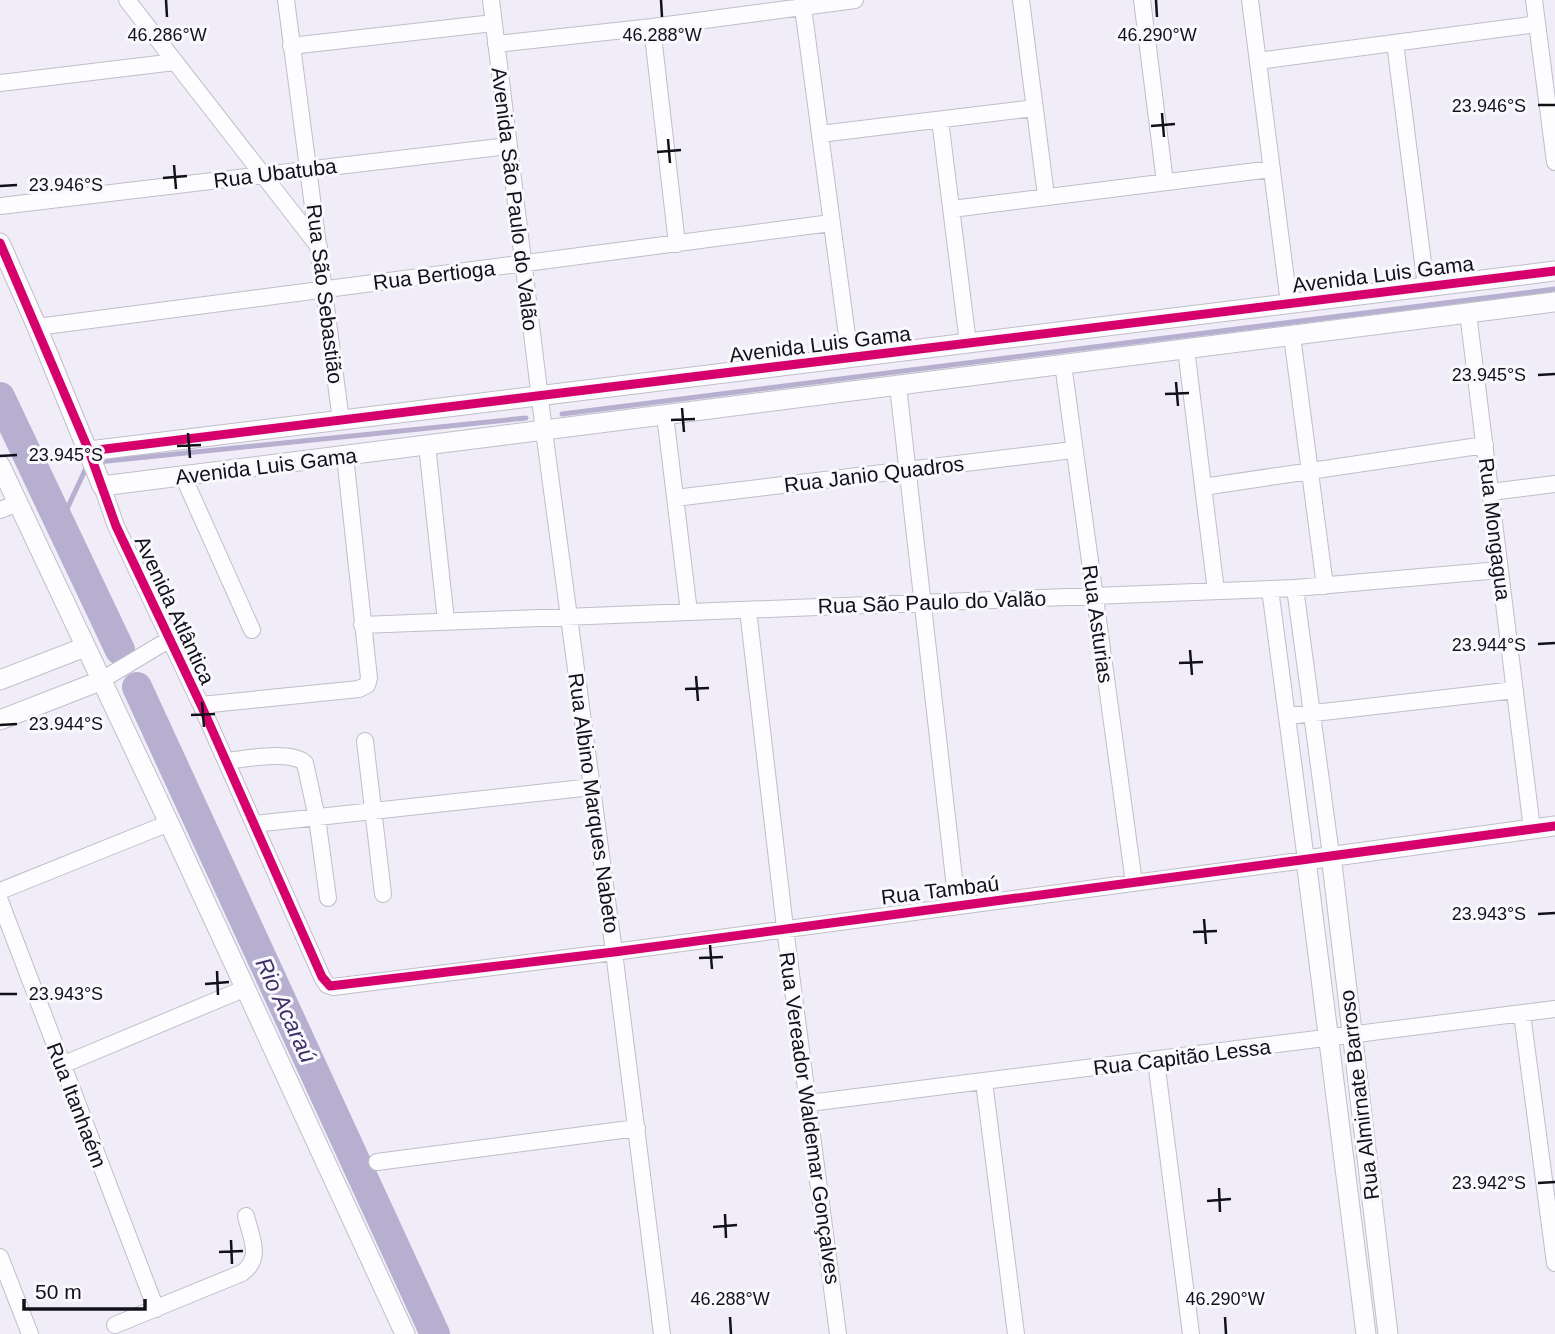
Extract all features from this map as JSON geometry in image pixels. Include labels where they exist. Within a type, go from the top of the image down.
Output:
[{"type":"street","points":[[127,0],[320,248]]},
{"type":"street","name":"Rua São Sebastião","points":[[286,0],[341,421]]},
{"type":"street","name":"Avenida São Paulo do Valão","points":[[491,0],[540,397]]},
{"type":"street","points":[[496,44],[652,27],[803,3],[855,0]]},
{"type":"street","points":[[1021,0],[1046,196]]},
{"type":"street","points":[[1142,0],[1165,182]]},
{"type":"street","points":[[1250,0],[1289,303]]},
{"type":"street","points":[[1534,0],[1555,162]]},
{"type":"street","points":[[803,3],[850,358]]},
{"type":"street","points":[[291,46],[494,23]]},
{"type":"street","points":[[1258,61],[1537,24]]},
{"type":"street","points":[[652,27],[677,244]]},
{"type":"street","points":[[1395,43],[1426,286]]},
{"type":"street","points":[[0,83],[175,62]]},
{"type":"street","points":[[820,134],[1035,108]]},
{"type":"street","points":[[940,120],[968,343]]},
{"type":"street","name":"Rua Ubatuba","points":[[0,206],[508,146]]},
{"type":"street","points":[[952,209],[1272,169]]},
{"type":"street","name":"Rua Bertioga","points":[[37,327],[831,223]]},
{"type":"street","name":"Avenida Atlântica","points":[[0,243],[89,451],[116,526],[201,705],[322,977],[330,986]]},
{"type":"street","name":"Avenida Luis Gama","points":[[89,451],[1555,271]]},
{"type":"street","name":"Avenida Luis Gama","points":[[102,486],[1555,302]]},
{"type":"street","name":"Rua Mongagua","points":[[1468,313],[1532,829]]},
{"type":"street","points":[[1292,335],[1325,586]]},
{"type":"street","points":[[1186,349],[1216,592]]},
{"type":"street","name":"Rua Asturias","points":[[1063,365],[1135,883]]},
{"type":"street","points":[[898,386],[925,602],[933,704],[957,905]]},
{"type":"street","name":"Rua Albino Marques Nabeto","points":[[540,397],[662,1334]]},
{"type":"street","points":[[665,415],[689,612]]},
{"type":"street","points":[[427,445],[446,621]]},
{"type":"street","points":[[1203,487],[1485,445]]},
{"type":"street","name":"Rua Janio Quadros","points":[[675,498],[1073,450]]},
{"type":"street","points":[[201,705],[359,689],[367,685],[369,678],[345,456]]},
{"type":"street","points":[[0,465],[9,506],[85,647],[106,677],[169,823],[405,1334]]},
{"type":"street","points":[[183,476],[252,630]]},
{"type":"street","points":[[1490,492],[1555,484]]},
{"type":"street","name":"Rua São Paulo do Valão","points":[[362,625],[1216,592],[1325,586],[1500,570]]},
{"type":"street","points":[[1295,588],[1331,855]]},
{"type":"street","points":[[1270,589],[1306,860]]},
{"type":"street","name":"Rua Vereador Waldemar Gonçalves","points":[[748,610],[785,928],[838,1334]]},
{"type":"street","points":[[0,720],[106,677],[170,639]]},
{"type":"street","points":[[0,680],[85,647]]},
{"type":"street","points":[[1288,716],[1515,690]]},
{"type":"street","points":[[365,741],[383,894]]},
{"type":"street","points":[[226,761],[286,756],[302,759],[305,763],[317,818],[328,898]]},
{"type":"street","points":[[254,824],[592,787]]},
{"type":"street","points":[[0,891],[169,823]]},
{"type":"street","name":"Rua Tambaú","points":[[330,986],[614,952],[1555,826]]},
{"type":"street","name":"Rua Almirnate Barroso","points":[[1331,855],[1388,1334]]},
{"type":"street","name":"Rua Almirnate Barroso","points":[[1306,860],[1366,1334]]},
{"type":"street","name":"Rua Itanhaém","points":[[0,901],[156,1309]]},
{"type":"street","points":[[62,1065],[246,988]]},
{"type":"street","name":"Rua Capitão Lessa","points":[[809,1104],[1555,1009]]},
{"type":"street","points":[[1522,1014],[1555,1263]]},
{"type":"street","points":[[1156,1060],[1191,1334]]},
{"type":"street","points":[[984,1082],[1016,1334]]},
{"type":"street","points":[[377,1162],[637,1128]]},
{"type":"street","points":[[115,1325],[249,1268],[255,1253],[246,1216]]},
{"type":"street","points":[[0,1257],[30,1334]]},
{"type":"waterway","points":[[562,414],[1555,289]]},
{"type":"waterway","name":"Rio Acaraú","points":[[0,397],[120,650]]},
{"type":"waterway","points":[[98,462],[526,418]]},
{"type":"waterway","points":[[59,526],[87,466]]},
{"type":"waterway","name":"Rio Acaraú","points":[[137,687],[435,1334]]},
{"type":"cycle path","points":[[0,243],[89,451],[116,526],[201,705],[322,977],[330,986],[614,952],[1555,826]]},
{"type":"cycle path","points":[[89,451],[1555,271]]}]
